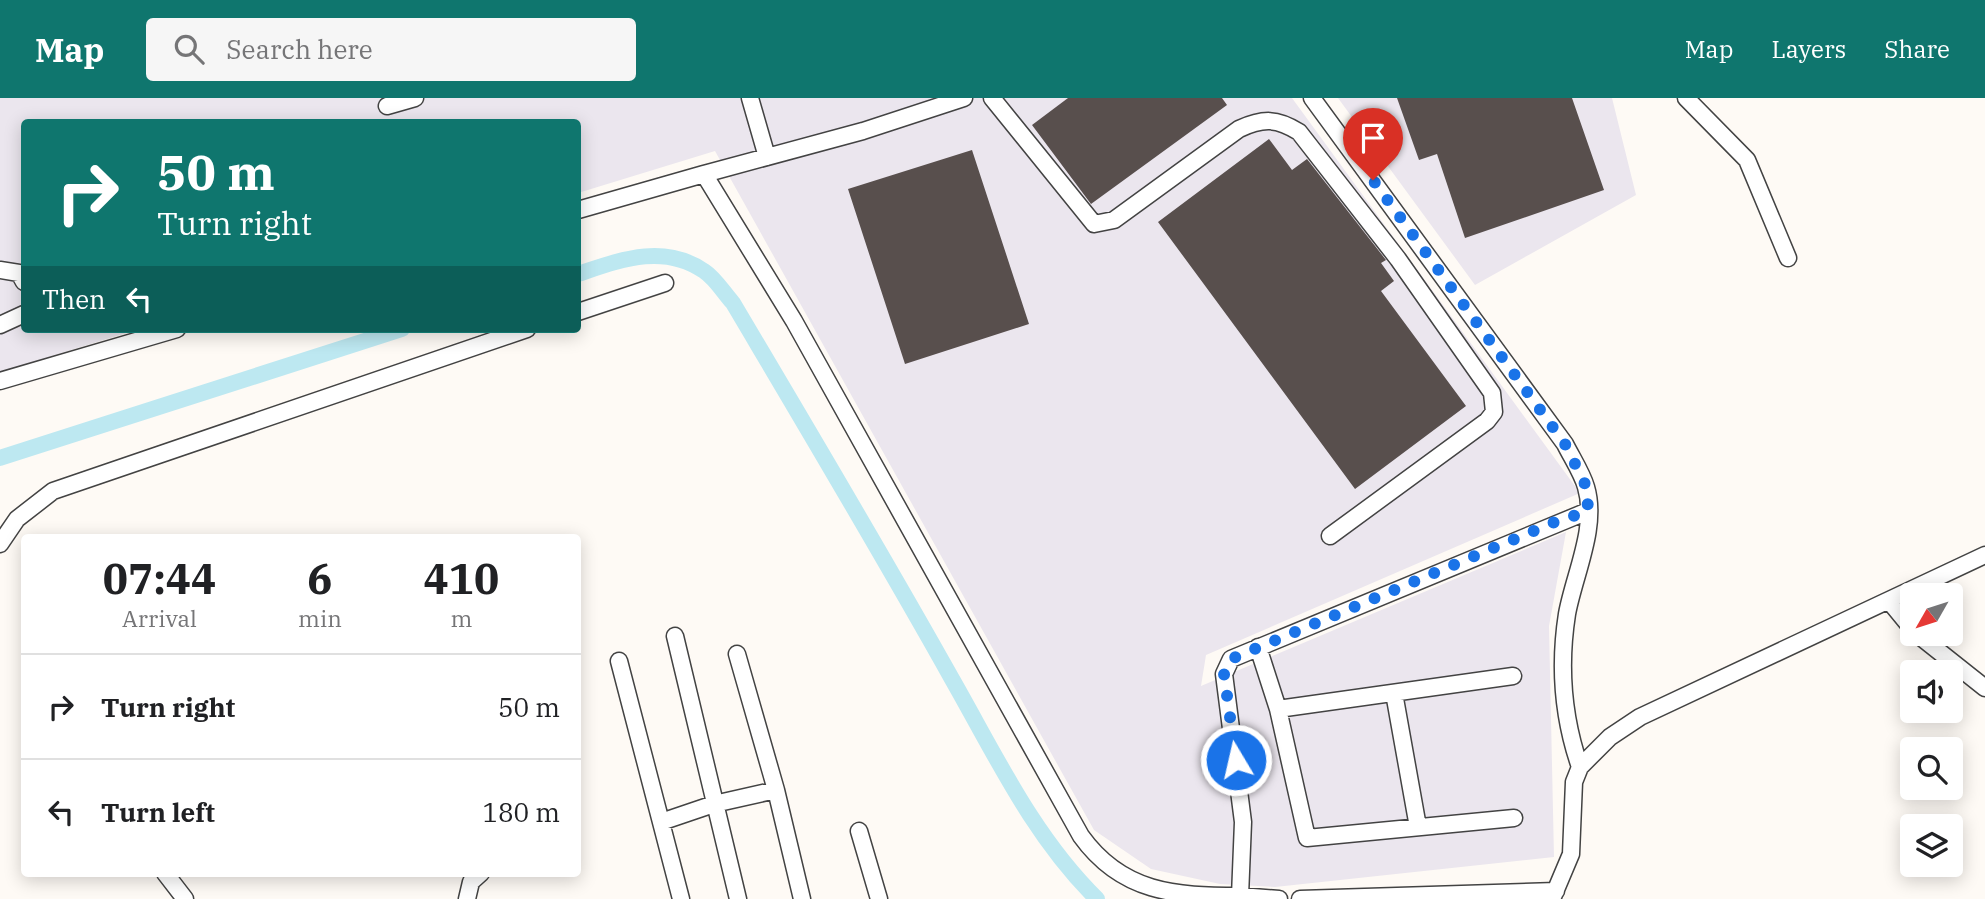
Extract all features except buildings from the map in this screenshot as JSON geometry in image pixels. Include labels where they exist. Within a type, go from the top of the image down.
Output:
[{"type":"street","points":[[391,119],[386,102],[415,98]]},
{"type":"street","points":[[750,98],[767,157]]},
{"type":"street","points":[[581,209],[964,98]]},
{"type":"street","points":[[992,98],[1006,111],[1094,224],[1114,220],[1239,129],[1257,120],[1273,119],[1300,132],[1382,238],[1492,393],[1495,404],[1487,421],[1330,536]]},
{"type":"street","points":[[1312,98],[1565,444],[1587,488],[1588,511],[1567,612],[1563,657],[1568,733],[1580,766]]},
{"type":"street","points":[[1686,98],[1747,160],[1787,258]]},
{"type":"street","points":[[704,174],[793,320],[1081,836],[1097,858],[1114,872],[1147,887],[1183,895],[1279,899]]},
{"type":"street","points":[[0,270],[19,273],[21,277]]},
{"type":"street","points":[[581,311],[665,283]]},
{"type":"street","points":[[0,325],[21,315]]},
{"type":"street","points":[[0,381],[163,333]]},
{"type":"street","points":[[0,544],[17,519],[53,492],[515,333]]},
{"type":"street","points":[[1240,896],[1243,882],[1243,822],[1224,674],[1231,659],[1588,511]]},
{"type":"street","points":[[1300,899],[1554,895],[1571,854],[1574,782],[1580,766],[1610,737],[1640,717],[1890,603],[1985,555]]},
{"type":"street","points":[[1890,603],[1900,615]]},
{"type":"street","points":[[675,636],[738,899]]},
{"type":"street","points":[[1932,646],[1985,688]]},
{"type":"street","points":[[1258,647],[1278,709],[1307,838],[1514,818]]},
{"type":"street","points":[[737,654],[776,790],[802,899]]},
{"type":"street","points":[[619,661],[681,899]]},
{"type":"street","points":[[1278,709],[1513,676]]},
{"type":"street","points":[[1394,693],[1418,827]]},
{"type":"street","points":[[661,822],[714,804],[776,790]]},
{"type":"street","points":[[859,831],[879,899]]},
{"type":"street","points":[[169,877],[185,899]]},
{"type":"street","points":[[467,899],[471,882],[477,877]]},
{"type":"shaded area","points":[[0,98],[1292,98],[1580,493],[1206,655],[1201,686],[1566,532],[1549,626],[1554,857],[1275,887],[1220,884],[1151,869],[1094,830],[715,151],[581,192],[581,119],[21,119],[21,333],[126,333],[0,372]]},
{"type":"shaded area","points":[[1338,98],[1612,98],[1636,195],[1475,285]]},
{"type":"waterway","points":[[581,273],[626,260],[657,256],[689,263],[708,274],[719,286],[733,303],[844,490],[1017,794],[1054,849],[1097,899]]},
{"type":"waterway","points":[[0,458],[390,333]]},
{"type":"route","points":[[1236,760],[1224,674],[1231,659],[1368,599],[1588,511],[1587,488],[1565,444],[1373,180]]}]
